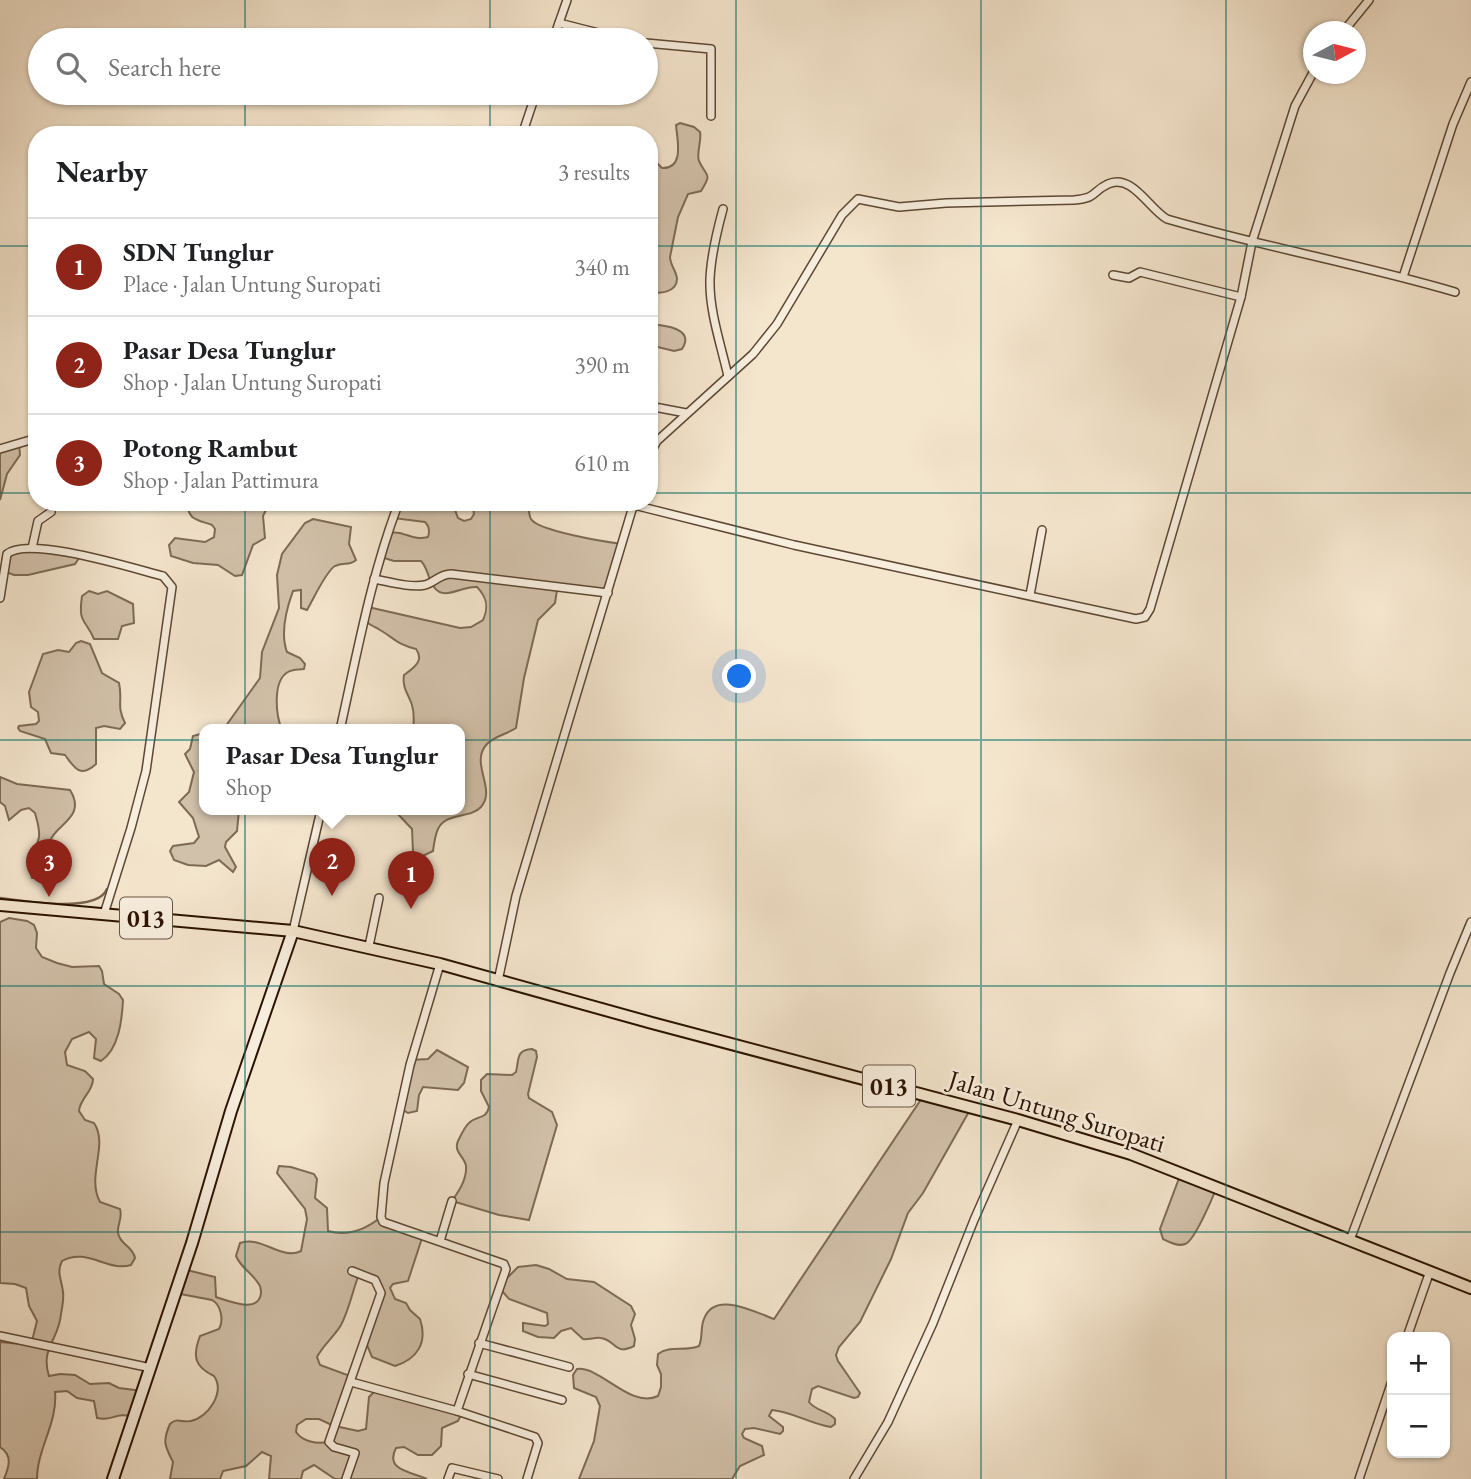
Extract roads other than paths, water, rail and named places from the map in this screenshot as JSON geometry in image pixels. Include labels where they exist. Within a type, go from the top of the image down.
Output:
[{"type":"main road","name":"013","points":[[0,905],[293,931]]},
{"type":"main road","name":"Jalan Untung Suropati","points":[[293,931],[440,964],[1018,1120],[1131,1154],[1471,1288]]},
{"type":"street","points":[[557,28],[566,0]]},
{"type":"street","points":[[1352,21],[1369,0]]},
{"type":"street","points":[[559,23],[579,28]]},
{"type":"street","points":[[658,44],[711,49],[711,116]]},
{"type":"street","points":[[1403,277],[1453,124],[1471,82]]},
{"type":"street","points":[[658,510],[794,545],[1136,619],[1145,617],[1150,609],[1241,297],[1252,242],[1295,106],[1307,84]]},
{"type":"street","points":[[525,126],[532,105]]},
{"type":"street","points":[[658,440],[753,354],[777,324],[842,215],[858,199],[899,207],[946,203],[1074,200],[1090,198],[1106,185],[1116,182],[1130,185],[1157,214],[1167,219],[1455,292]]},
{"type":"street","points":[[723,209],[716,237],[710,293],[728,376]]},
{"type":"street","points":[[1112,275],[1129,278],[1140,272],[1241,297]]},
{"type":"street","points":[[658,408],[686,413]]},
{"type":"street","points":[[0,449],[28,441]]},
{"type":"street","points":[[341,724],[374,579],[396,511]]},
{"type":"street","points":[[498,981],[516,895],[632,511]]},
{"type":"street","points":[[32,548],[38,521],[51,512]]},
{"type":"street","points":[[1030,595],[1042,530]]},
{"type":"street","points":[[0,598],[7,554],[11,550],[32,548],[66,551],[163,576],[172,587],[146,771],[104,914]]},
{"type":"street","points":[[374,579],[416,585],[426,584],[443,574],[451,574],[608,593]]},
{"type":"street","points":[[116,1478],[231,1111],[293,931],[320,815]]},
{"type":"street","points":[[311,856],[345,865]]},
{"type":"street","points":[[369,946],[379,898]]},
{"type":"street","points":[[1350,1240],[1471,922]]},
{"type":"street","points":[[440,964],[410,1065],[380,1211],[383,1222],[504,1264],[506,1269],[457,1411]]},
{"type":"street","points":[[854,1479],[888,1422],[933,1323],[1018,1120]]},
{"type":"street","points":[[440,1241],[452,1202]]},
{"type":"street","points":[[346,1479],[355,1453],[334,1447],[329,1442],[381,1293],[375,1280],[352,1271]]},
{"type":"street","points":[[1409,1332],[1430,1271]]},
{"type":"street","points":[[0,1336],[151,1368]]},
{"type":"street","points":[[479,1343],[569,1367]]},
{"type":"street","points":[[468,1374],[562,1400]]},
{"type":"street","points":[[351,1382],[457,1411],[535,1437],[538,1443],[527,1479]]},
{"type":"street","points":[[1359,1479],[1387,1395]]},
{"type":"street","points":[[448,1479],[452,1468],[499,1479]]},
{"type":"waterway","points":[[0,898],[75,904],[100,897],[107,889]]},
{"type":"place","name":"Pasar Desa Tunglur","points":[[332,896]]},
{"type":"place","name":"Potong Rambut","points":[[49,897]]},
{"type":"place","name":"SDN Tunglur","points":[[411,909]]}]
